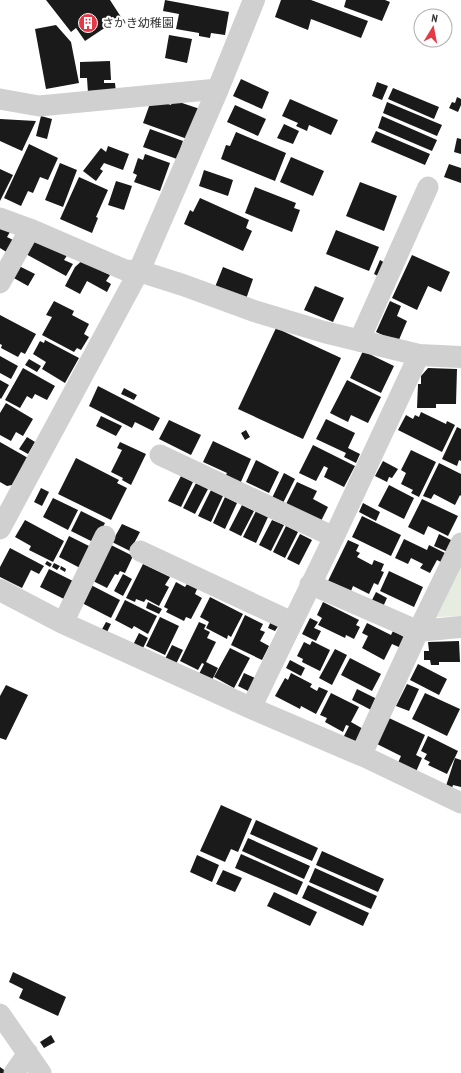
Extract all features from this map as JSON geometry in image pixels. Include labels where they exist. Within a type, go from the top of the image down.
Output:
[{"type":"street","points":[[0,530],[8,498],[139,271],[218,89],[254,0]]},
{"type":"street","points":[[0,99],[38,106],[218,89]]},
{"type":"street","points":[[359,341],[428,187]]},
{"type":"street","points":[[0,218],[30,229],[125,270],[139,271],[184,285],[254,311],[324,332],[419,355],[461,356]]},
{"type":"street","points":[[0,284],[30,229]]},
{"type":"street","points":[[251,708],[334,537],[419,355]]},
{"type":"street","points":[[160,455],[334,537]]},
{"type":"street","points":[[63,623],[105,536]]},
{"type":"street","points":[[361,755],[418,631],[461,543]]},
{"type":"street","points":[[140,551],[292,622]]},
{"type":"street","points":[[310,584],[418,631],[461,626]]},
{"type":"street","points":[[0,590],[63,623],[251,708],[361,755],[461,803]]},
{"type":"street","points":[[0,1014],[42,1073]]},
{"type":"street","points":[[14,1073],[28,1053]]},
{"type":"shaded area","points":[[461,563],[461,616],[435,617]]},
{"type":"building","name":"さかき幼稚園","points":[[46,0],[110,0],[121,17],[85,41],[76,28],[71,32]]},
{"type":"building","points":[[165,0],[229,12],[225,35],[211,33],[210,38],[199,36],[199,33],[176,29],[179,14],[163,11]]},
{"type":"building","points":[[281,0],[311,0],[368,21],[361,38],[311,19],[308,30],[275,17]]},
{"type":"building","points":[[346,0],[385,0],[390,2],[382,21],[344,7]]},
{"type":"building","points":[[56,25],[71,42],[79,83],[46,89],[35,29]]},
{"type":"building","points":[[169,35],[192,39],[187,63],[165,58]]},
{"type":"building","points":[[110,61],[111,80],[104,80],[104,83],[115,83],[116,93],[88,93],[87,78],[80,78],[80,62]]},
{"type":"building","points":[[241,79],[269,92],[262,109],[233,96]]},
{"type":"building","points":[[377,82],[388,86],[382,100],[372,96]]},
{"type":"building","points":[[393,88],[439,107],[434,119],[388,99]]},
{"type":"building","points":[[457,97],[461,99],[461,105],[458,112],[449,108],[452,102],[455,103]]},
{"type":"building","points":[[152,98],[171,105],[173,100],[200,109],[190,140],[143,123]]},
{"type":"building","points":[[290,99],[338,120],[331,135],[309,125],[307,131],[296,126],[298,123],[282,116]]},
{"type":"building","points":[[387,102],[442,125],[437,136],[383,113]]},
{"type":"building","points":[[235,105],[266,119],[258,136],[227,122]]},
{"type":"building","points":[[41,116],[52,119],[47,139],[36,136]]},
{"type":"building","points":[[382,116],[437,140],[432,151],[378,128]]},
{"type":"building","points":[[0,119],[36,121],[22,151],[0,141]]},
{"type":"building","points":[[284,124],[299,131],[293,144],[277,138]]},
{"type":"building","points":[[150,129],[183,141],[177,159],[143,147]]},
{"type":"building","points":[[376,131],[430,154],[425,165],[371,142]]},
{"type":"building","points":[[236,132],[286,153],[275,181],[221,159],[226,145],[230,146]]},
{"type":"building","points":[[457,138],[461,139],[461,154],[454,152]]},
{"type":"building","points":[[29,144],[58,158],[48,180],[40,177],[33,193],[28,191],[21,206],[4,198]]},
{"type":"building","points":[[108,146],[129,154],[123,170],[104,163],[100,169],[103,171],[96,181],[83,171],[101,148],[106,152]]},
{"type":"building","points":[[145,154],[170,163],[160,191],[134,182],[137,175],[133,173],[138,158],[143,160]]},
{"type":"building","points":[[291,157],[324,171],[313,196],[280,182]]},
{"type":"building","points":[[60,163],[77,170],[63,207],[45,200]]},
{"type":"building","points":[[449,164],[461,168],[461,183],[444,177]]},
{"type":"building","points":[[0,169],[13,175],[0,201]]},
{"type":"building","points":[[204,170],[233,180],[228,196],[199,186]]},
{"type":"building","points":[[79,177],[108,190],[96,217],[98,218],[92,233],[60,219]]},
{"type":"building","points":[[116,181],[132,186],[124,210],[108,205]]},
{"type":"building","points":[[360,182],[397,196],[384,231],[346,216]]},
{"type":"building","points":[[255,187],[296,203],[294,208],[300,210],[292,232],[245,213]]},
{"type":"building","points":[[200,198],[249,220],[246,228],[252,231],[243,251],[184,224],[190,210],[193,212]]},
{"type":"building","points":[[0,226],[10,232],[7,237],[15,241],[8,253],[0,248]]},
{"type":"building","points":[[336,230],[379,247],[369,271],[326,254]]},
{"type":"building","points":[[32,238],[68,254],[64,260],[73,264],[66,276],[24,253]]},
{"type":"building","points":[[412,255],[450,272],[441,292],[428,286],[417,310],[392,298]]},
{"type":"building","points":[[85,258],[110,275],[106,281],[111,284],[107,292],[87,281],[80,294],[65,286],[75,267]]},
{"type":"building","points":[[380,260],[387,264],[380,277],[374,274]]},
{"type":"building","points":[[19,266],[35,274],[28,286],[12,277]]},
{"type":"building","points":[[223,267],[253,279],[246,299],[215,287]]},
{"type":"building","points":[[315,286],[344,298],[333,322],[304,310]]},
{"type":"building","points":[[54,301],[74,311],[72,315],[89,324],[84,334],[89,337],[81,350],[77,348],[74,352],[42,335],[52,317],[46,315]]},
{"type":"building","points":[[390,301],[401,306],[397,316],[407,321],[398,342],[376,332]]},
{"type":"building","points":[[0,315],[36,334],[25,354],[21,352],[18,357],[1,348]]},
{"type":"building","points":[[276,328],[341,358],[303,439],[238,409]]},
{"type":"building","points":[[45,340],[79,358],[65,383],[42,369],[46,362],[33,354],[40,341],[44,343]]},
{"type":"building","points":[[363,351],[394,366],[381,393],[350,378]]},
{"type":"building","points":[[0,356],[18,366],[11,379],[0,373]]},
{"type":"building","points":[[29,359],[41,366],[37,372],[25,365]]},
{"type":"building","points":[[23,368],[55,386],[47,400],[35,394],[32,399],[27,396],[20,408],[5,400]]},
{"type":"building","points":[[428,368],[457,369],[456,404],[436,404],[436,408],[417,408],[418,384],[421,384],[421,376]]},
{"type":"building","points":[[0,380],[9,385],[1,399],[0,398]]},
{"type":"building","points":[[347,380],[381,397],[368,423],[351,415],[348,422],[330,413]]},
{"type":"building","points":[[98,386],[160,418],[153,431],[135,422],[132,428],[89,406]]},
{"type":"building","points":[[124,388],[137,395],[134,400],[121,394]]},
{"type":"building","points":[[6,403],[33,419],[23,436],[16,432],[11,441],[0,435],[0,413]]},
{"type":"building","points":[[421,412],[446,424],[447,421],[455,425],[442,452],[398,430],[406,415],[413,419],[415,415],[419,417]]},
{"type":"building","points":[[101,416],[122,426],[116,436],[96,426]]},
{"type":"building","points":[[326,419],[355,433],[348,448],[360,454],[356,463],[344,457],[346,453],[316,439]]},
{"type":"building","points":[[169,420],[201,435],[191,455],[159,439]]},
{"type":"building","points":[[457,427],[461,429],[461,461],[459,460],[457,466],[442,459]]},
{"type":"building","points":[[246,430],[250,437],[245,440],[241,433]]},
{"type":"building","points":[[27,437],[35,442],[28,454],[19,449]]},
{"type":"building","points":[[213,441],[251,459],[240,484],[225,477],[227,473],[203,462]]},
{"type":"building","points":[[0,442],[28,458],[12,485],[7,486],[0,482]]},
{"type":"building","points":[[120,442],[146,454],[131,485],[122,480],[123,478],[111,472],[122,450],[117,448]]},
{"type":"building","points":[[313,445],[355,466],[344,487],[324,477],[328,468],[324,466],[316,481],[299,473]]},
{"type":"building","points":[[411,450],[436,462],[419,497],[411,493],[413,490],[401,484],[406,473],[401,470]]},
{"type":"building","points":[[76,458],[119,480],[117,483],[127,488],[111,520],[58,494]]},
{"type":"building","points":[[256,460],[279,472],[269,493],[246,482]]},
{"type":"building","points":[[383,461],[398,469],[392,478],[389,477],[387,482],[375,476]]},
{"type":"building","points":[[439,463],[461,474],[461,496],[460,495],[455,505],[434,494],[431,499],[423,496]]},
{"type":"building","points":[[284,473],[295,479],[283,503],[272,498]]},
{"type":"building","points":[[181,476],[193,482],[181,507],[168,501]]},
{"type":"building","points":[[297,482],[317,491],[313,499],[328,507],[321,521],[286,504]]},
{"type":"building","points":[[196,483],[208,489],[195,514],[183,508]]},
{"type":"building","points":[[389,485],[414,498],[404,519],[378,506]]},
{"type":"building","points":[[41,488],[49,492],[42,506],[34,502]]},
{"type":"building","points":[[211,490],[223,496],[211,522],[198,516]]},
{"type":"building","points":[[225,497],[237,503],[225,529],[213,523]]},
{"type":"building","points":[[53,498],[78,510],[68,530],[43,517]]},
{"type":"building","points":[[422,499],[458,516],[448,536],[428,526],[424,535],[408,527]]},
{"type":"building","points":[[363,503],[380,512],[376,521],[359,512]]},
{"type":"building","points":[[242,505],[254,511],[241,536],[229,530]]},
{"type":"building","points":[[81,511],[105,523],[95,543],[71,531]]},
{"type":"building","points":[[256,511],[268,517],[256,543],[243,537]]},
{"type":"building","points":[[362,516],[401,535],[391,556],[352,537]]},
{"type":"building","points":[[25,520],[64,541],[53,562],[29,550],[31,546],[15,537]]},
{"type":"building","points":[[272,520],[284,525],[271,551],[259,545]]},
{"type":"building","points":[[122,524],[140,532],[130,551],[112,542]]},
{"type":"building","points":[[286,526],[298,532],[285,558],[273,552]]},
{"type":"building","points":[[300,534],[312,540],[299,565],[287,559]]},
{"type":"building","points":[[439,534],[455,542],[450,553],[434,546]]},
{"type":"building","points":[[69,536],[93,548],[82,569],[59,557]]},
{"type":"building","points":[[404,539],[427,550],[429,545],[449,555],[445,564],[437,560],[430,573],[420,568],[423,564],[411,558],[408,564],[395,558]]},
{"type":"building","points":[[348,540],[359,545],[356,551],[360,553],[357,557],[372,565],[374,560],[384,564],[381,571],[384,572],[378,585],[374,583],[369,594],[353,586],[351,591],[328,581]]},
{"type":"building","points":[[109,544],[133,556],[125,573],[120,571],[118,575],[115,574],[107,588],[91,580]]},
{"type":"building","points":[[10,548],[44,566],[39,574],[31,570],[22,588],[0,577],[0,567]]},
{"type":"building","points":[[47,561],[52,564],[50,567],[45,564]]},
{"type":"building","points":[[54,563],[60,566],[57,570],[52,567]]},
{"type":"building","points":[[143,564],[170,577],[165,585],[169,587],[159,606],[146,599],[144,602],[136,599],[135,602],[126,598]]},
{"type":"building","points":[[61,566],[66,569],[65,572],[60,569]]},
{"type":"building","points":[[49,569],[75,582],[66,600],[40,587]]},
{"type":"building","points":[[389,571],[423,587],[414,607],[380,591]]},
{"type":"building","points":[[123,574],[132,579],[123,596],[114,591]]},
{"type":"building","points":[[176,582],[185,587],[187,584],[197,589],[195,594],[202,598],[191,619],[186,617],[184,621],[166,612],[168,609],[164,607]]},
{"type":"building","points":[[89,584],[120,600],[111,618],[80,602]]},
{"type":"building","points":[[376,592],[387,598],[382,609],[370,604]]},
{"type":"building","points":[[210,597],[243,614],[231,637],[228,635],[227,639],[206,628],[209,622],[200,617]]},
{"type":"building","points":[[125,600],[157,616],[148,634],[134,626],[132,629],[115,620]]},
{"type":"building","points":[[148,602],[162,609],[159,614],[146,608]]},
{"type":"building","points":[[323,602],[359,620],[356,625],[360,627],[354,639],[346,635],[345,638],[318,625],[322,618],[317,615]]},
{"type":"building","points":[[245,615],[263,624],[260,630],[265,632],[260,641],[269,646],[262,660],[231,645]]},
{"type":"building","points":[[160,617],[179,626],[165,655],[146,646]]},
{"type":"building","points":[[310,618],[318,622],[314,628],[321,631],[316,641],[302,634]]},
{"type":"building","points":[[271,621],[279,625],[275,631],[268,628]]},
{"type":"building","points":[[106,622],[111,624],[106,634],[101,631]]},
{"type":"building","points":[[199,622],[206,625],[204,629],[210,632],[207,638],[216,642],[206,662],[218,668],[211,682],[198,676],[204,664],[202,663],[198,670],[180,661]]},
{"type":"building","points":[[367,623],[391,635],[393,631],[406,638],[401,648],[392,644],[384,660],[362,648],[368,636],[362,633]]},
{"type":"building","points":[[139,633],[148,638],[142,650],[133,645]]},
{"type":"building","points":[[312,641],[330,650],[320,671],[302,662],[303,659],[297,656],[304,642],[310,645]]},
{"type":"building","points":[[459,641],[460,662],[439,662],[439,665],[431,665],[430,660],[424,660],[424,651],[429,651],[428,642]]},
{"type":"building","points":[[172,645],[183,650],[176,664],[165,659]]},
{"type":"building","points":[[230,648],[250,658],[234,688],[214,677]]},
{"type":"building","points":[[335,649],[347,655],[332,685],[319,678]]},
{"type":"building","points":[[350,658],[381,674],[372,691],[341,675]]},
{"type":"building","points":[[290,660],[305,668],[301,676],[286,668]]},
{"type":"building","points":[[418,664],[447,679],[439,695],[410,680]]},
{"type":"building","points":[[244,673],[255,678],[248,691],[238,686]]},
{"type":"building","points":[[291,673],[312,684],[310,687],[317,691],[319,687],[328,691],[316,714],[301,706],[300,709],[275,696],[285,678],[288,680]]},
{"type":"building","points":[[407,684],[419,689],[409,711],[396,706]]},
{"type":"building","points":[[6,685],[28,695],[6,740],[0,738],[0,696]]},
{"type":"building","points":[[357,689],[381,701],[375,712],[352,700]]},
{"type":"building","points":[[331,693],[359,707],[351,722],[365,730],[359,740],[353,743],[343,738],[349,726],[346,725],[343,732],[325,722],[327,718],[320,715]]},
{"type":"building","points":[[425,693],[460,709],[447,736],[412,719]]},
{"type":"building","points":[[389,718],[425,735],[416,755],[422,758],[415,774],[397,765],[401,756],[377,744]]},
{"type":"building","points":[[428,736],[458,751],[447,774],[428,765],[430,762],[424,759],[427,754],[421,751]]},
{"type":"building","points":[[455,758],[461,760],[461,787],[453,785],[452,788],[446,786]]},
{"type":"building","points":[[221,805],[252,819],[238,852],[231,849],[225,862],[200,851]]},
{"type":"building","points":[[256,820],[318,848],[312,861],[250,834]]},
{"type":"building","points":[[248,838],[310,866],[304,879],[242,851]]},
{"type":"building","points":[[322,851],[384,879],[378,892],[316,865]]},
{"type":"building","points":[[241,854],[303,882],[297,895],[235,868]]},
{"type":"building","points":[[197,855],[219,865],[212,882],[190,872]]},
{"type":"building","points":[[315,868],[377,896],[371,909],[309,882]]},
{"type":"building","points":[[223,870],[242,878],[235,892],[216,884]]},
{"type":"building","points":[[308,885],[369,913],[363,926],[302,898]]},
{"type":"building","points":[[274,892],[317,912],[310,926],[267,906]]},
{"type":"building","points":[[13,972],[66,997],[58,1016],[19,998],[23,989],[9,982]]},
{"type":"building","points":[[51,1035],[55,1042],[44,1048],[40,1042]]},
{"type":"building","points":[[0,1067],[7,1072],[0,1073]]},
{"type":"place","name":"さかき幼稚園","points":[[88,23]]}]
